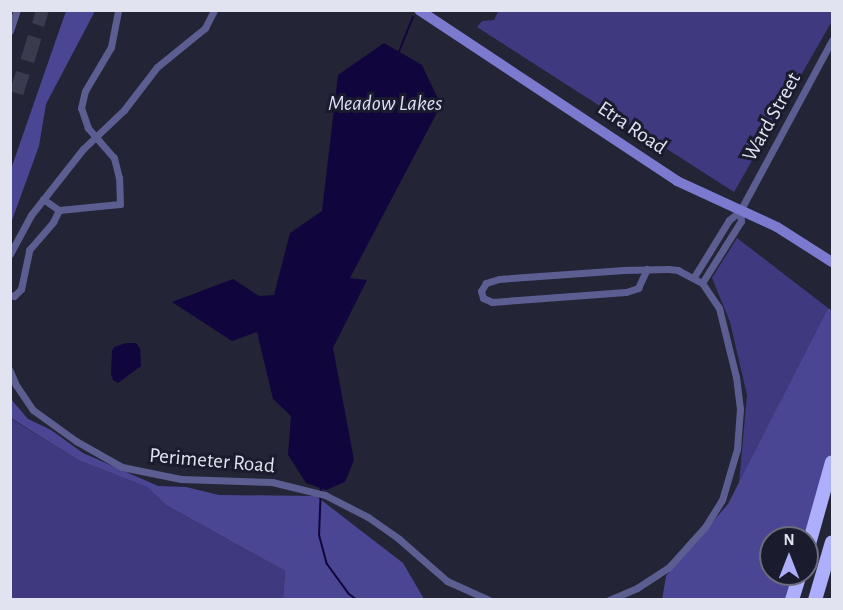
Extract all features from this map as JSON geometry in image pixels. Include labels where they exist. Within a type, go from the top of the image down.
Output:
[{"type":"highway","points":[[814,526],[832,462]]},
{"type":"highway","points":[[815,600],[832,542]]},
{"type":"main road","name":"Etra Road","points":[[419,10],[677,181],[794,237],[832,262]]},
{"type":"street","points":[[10,31],[17,10]]},
{"type":"street","points":[[43,199],[59,210],[120,204],[117,167],[114,158],[96,137],[82,114],[81,100],[111,47],[118,10]]},
{"type":"street","points":[[10,254],[31,215],[43,199],[96,137],[124,110],[157,67],[205,28],[214,10]]},
{"type":"street","name":"Ward Street","points":[[740,211],[832,40]]},
{"type":"street","points":[[10,296],[14,296],[21,289],[29,250],[53,222],[59,210]]},
{"type":"street","points":[[694,277],[729,220],[740,211]]},
{"type":"street","points":[[702,283],[741,221],[740,211]]},
{"type":"street","points":[[609,600],[637,588],[669,567],[705,527],[722,500],[739,430],[738,392],[719,308],[702,283],[678,270],[647,269],[489,280],[482,286],[483,298],[492,302],[634,291],[644,280],[647,269]]},
{"type":"street","name":"Perimeter Road","points":[[10,371],[16,385],[33,410],[76,441],[122,467],[181,479],[272,482],[315,491],[376,522],[447,581],[489,600]]},
{"type":"shaded area","points":[[499,10],[832,11],[832,21],[734,192],[477,27],[482,21],[494,20]]},
{"type":"shaded area","points":[[66,11],[95,11],[46,104],[39,146],[11,223],[11,169]]},
{"type":"shaded area","points":[[737,238],[828,308],[739,483],[747,395],[730,322],[712,278]]},
{"type":"shaded area","points":[[828,308],[832,311],[832,478],[818,526],[759,526],[759,586],[799,586],[795,599],[662,600],[666,576],[728,504]]},
{"type":"shaded area","points":[[10,398],[28,419],[51,430],[83,453],[158,486],[186,487],[219,495],[316,496],[403,563],[424,599],[283,599],[285,571],[166,505],[147,487],[78,460],[11,418]]},
{"type":"shaded area","points":[[10,418],[78,460],[147,487],[166,505],[285,571],[283,599],[11,599]]},
{"type":"water","name":"Meadow Lakes","points":[[384,43],[422,65],[441,105],[350,278],[367,280],[333,348],[354,460],[345,482],[326,490],[306,483],[288,455],[291,416],[273,399],[257,332],[232,341],[172,302],[233,279],[259,296],[274,295],[290,233],[322,211],[338,75]]},
{"type":"water","points":[[136,343],[140,348],[141,366],[118,383],[113,380],[111,374],[112,351],[114,347]]},
{"type":"building","points":[[36,10],[49,10],[44,27],[32,23]]},
{"type":"building","points":[[28,35],[41,39],[34,63],[21,59]]},
{"type":"building","points":[[16,71],[29,75],[23,95],[10,91]]},
{"type":"waterway","points":[[398,54],[413,17]]},
{"type":"waterway","points":[[321,486],[319,535],[327,564],[349,594],[357,600]]}]
